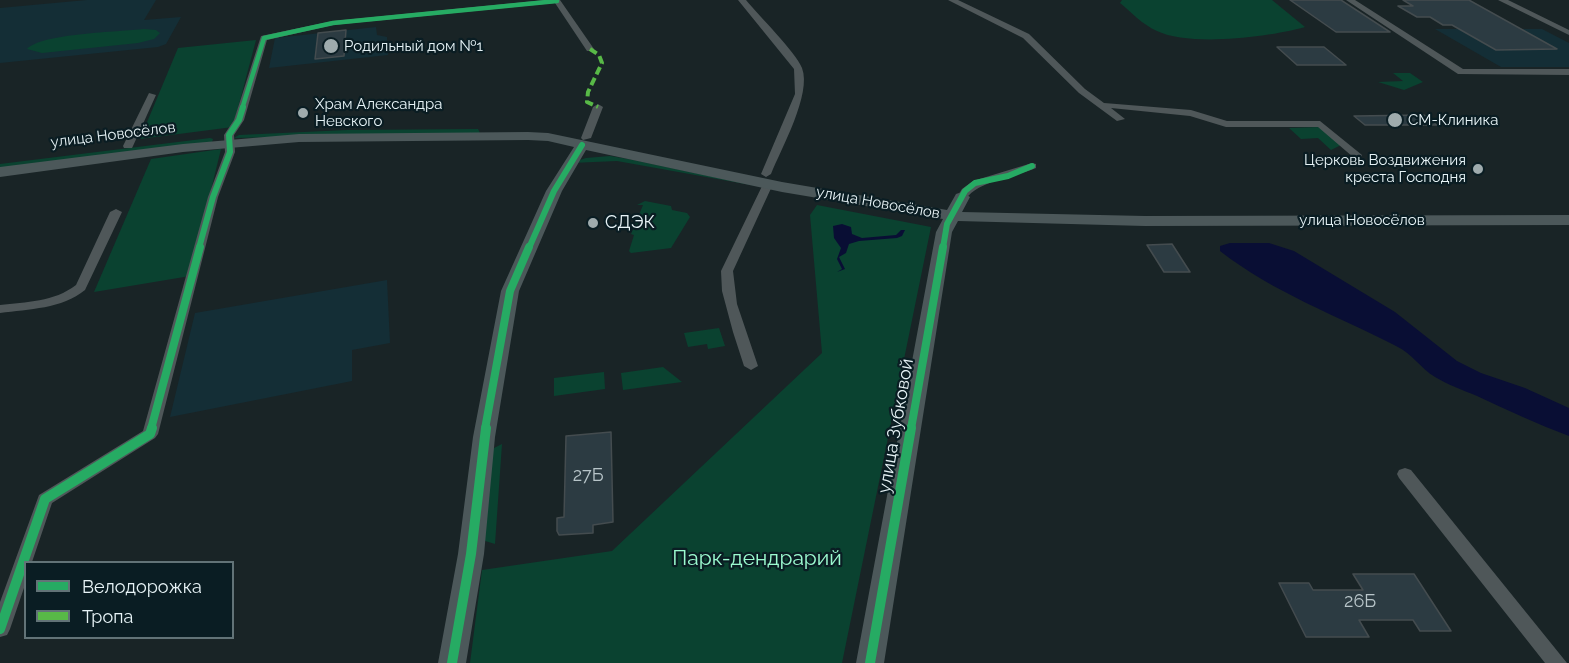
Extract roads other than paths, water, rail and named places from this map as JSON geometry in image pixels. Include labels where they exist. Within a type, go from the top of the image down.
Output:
[{"type":"main road","name":"улица Новосёлов","points":[[0,163],[128,146],[228,139],[528,136],[584,141],[767,179],[957,206],[1008,209],[1569,211]]},
{"type":"main road","name":"улица Новосёлов","points":[[0,172],[228,139]]},
{"type":"main road","points":[[452,663],[471,554],[484,437],[510,291],[554,191],[584,141]]},
{"type":"main road","name":"улица Новосёлов","points":[[957,206],[999,219],[1569,220]]},
{"type":"main road","name":"улица Зубковой","points":[[870,663],[944,232],[957,206]]},
{"type":"street","points":[[0,629],[45,499],[150,434],[213,196],[230,152],[228,139],[239,120],[264,38],[333,22],[556,0],[590,50]]},
{"type":"street","points":[[742,0],[798,69],[799,94],[751,224],[726,272],[733,310],[751,366]]},
{"type":"street","points":[[952,0],[1026,36],[1082,91],[1120,119]]},
{"type":"street","points":[[1350,0],[1461,72],[1569,72]]},
{"type":"street","points":[[1502,0],[1569,33]]},
{"type":"street","points":[[128,146],[153,95]]},
{"type":"street","points":[[1107,105],[1191,113],[1226,124],[1320,124],[1357,155]]},
{"type":"street","points":[[584,141],[598,107]]},
{"type":"street","points":[[957,206],[965,191],[975,183],[1008,176],[1032,166]]},
{"type":"street","points":[[0,309],[64,298],[76,293],[81,287],[116,212]]},
{"type":"street","points":[[1405,474],[1557,663]]},
{"type":"place","name":"Родильный дом №1","points":[[331,46]]},
{"type":"place","name":"Храм Александра Невского","points":[[303,113]]},
{"type":"place","name":"СМ-Клиника","points":[[1395,120]]},
{"type":"place","name":"Церковь Воздвижения креста Господня","points":[[1478,169]]},
{"type":"place","name":"СДЭК","points":[[593,223]]},
{"type":"park label","name":"Парк-дендрарий","points":[[757,559]]}]
